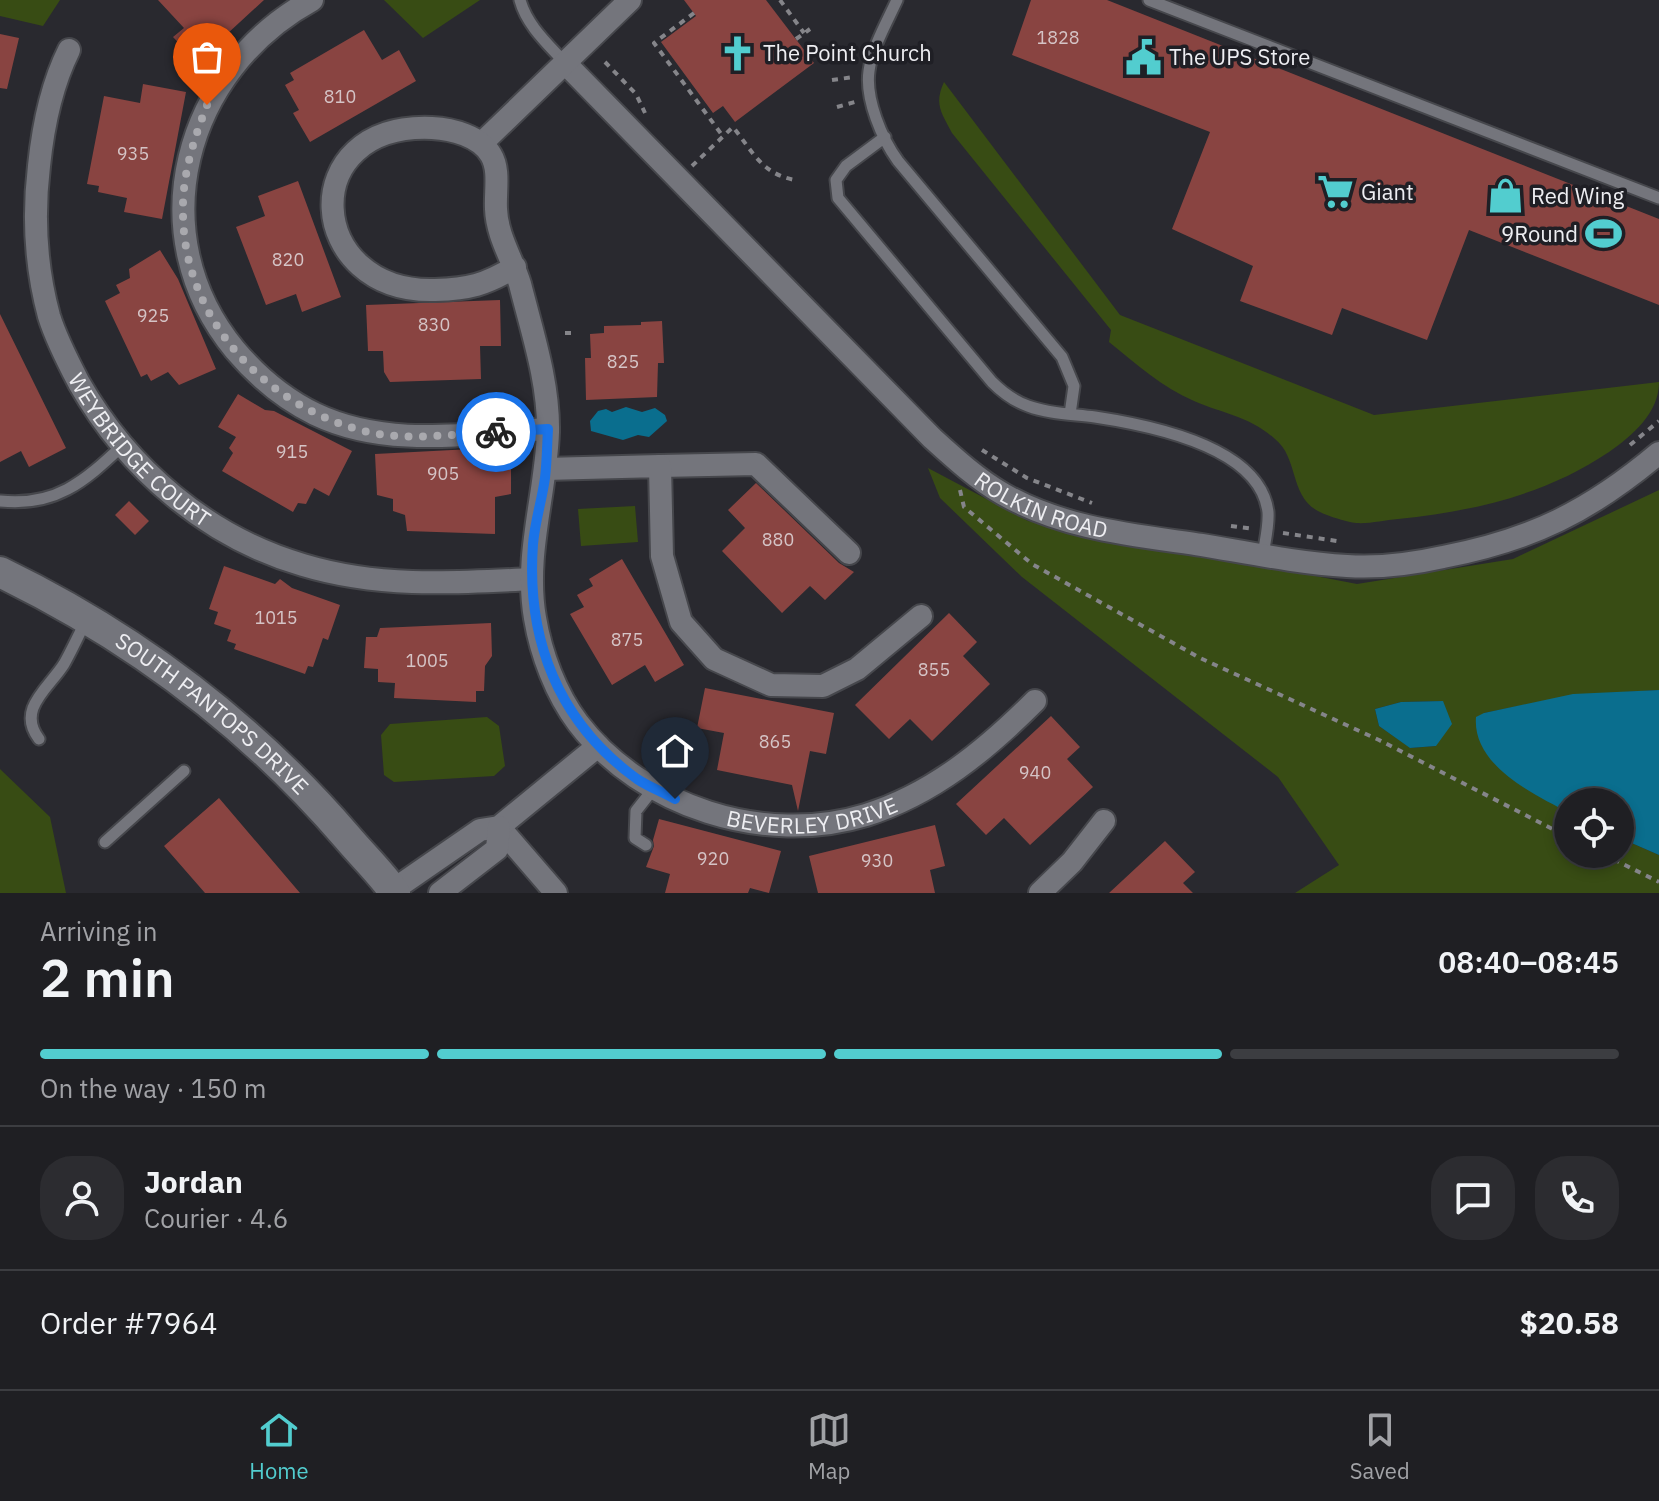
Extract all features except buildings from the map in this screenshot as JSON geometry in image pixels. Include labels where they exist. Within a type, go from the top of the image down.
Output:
[{"type":"street","points":[[312,0],[271,26],[246,49],[224,76],[207,105],[194,137],[183,209],[189,263],[203,303],[220,331],[249,367],[297,405],[340,425],[407,437],[548,429]]},
{"type":"street","points":[[515,267],[488,283],[465,289],[407,290],[386,284],[359,265],[340,239],[334,220],[333,200],[337,180],[345,162],[368,139],[411,127],[441,129],[482,143],[630,0]]},
{"type":"street","name":"WEYBRIDGE COURT","points":[[69,50],[49,105],[42,141],[36,187],[40,272],[50,318],[69,364],[93,406],[122,446],[184,505],[224,532],[258,549],[302,565],[347,577],[394,583],[532,579]]},
{"type":"street","name":"ROLKIN ROAD","points":[[566,64],[952,456],[1002,494],[1052,517],[1098,529],[1263,555],[1346,566],[1406,564],[1473,552],[1536,532],[1572,515],[1611,490],[1659,453]]},
{"type":"street","name":"BEVERLEY DRIVE","points":[[482,143],[496,167],[496,211],[500,235],[515,267],[542,373],[548,429],[533,541],[535,616],[557,686],[577,722],[598,746],[638,780],[714,814],[755,823],[796,827],[865,815],[902,802],[937,783],[982,750],[1035,701]]},
{"type":"street","points":[[545,469],[756,464],[849,553]]},
{"type":"street","points":[[660,466],[662,556],[681,622],[714,659],[771,685],[823,686],[857,669],[921,616]]},
{"type":"street","name":"SOUTH PANTOPS DRIVE","points":[[0,572],[88,619],[169,671],[265,750],[314,799],[394,892]]},
{"type":"street","points":[[394,892],[480,830],[499,827],[598,746]]},
{"type":"street","points":[[1040,893],[1072,862],[1104,821]]},
{"type":"street","points":[[440,893],[497,849],[499,827]]},
{"type":"street","points":[[499,827],[556,893]]},
{"type":"lane","points":[[520,0],[536,30],[566,64]]},
{"type":"lane","points":[[897,0],[868,75],[871,98],[885,137],[898,161],[1062,357],[1074,386],[1070,414]]},
{"type":"lane","points":[[1149,0],[1659,198]]},
{"type":"lane","points":[[885,137],[846,166],[838,176],[836,193],[842,204],[1000,390],[1033,408],[1114,421],[1164,433],[1210,448],[1241,465],[1259,487],[1268,510],[1263,555]]},
{"type":"lane","points":[[0,501],[39,501],[66,491],[87,479],[122,446]]},
{"type":"lane","points":[[39,739],[31,729],[31,713],[39,695],[63,665],[88,619]]},
{"type":"lane","points":[[105,842],[184,771]]},
{"type":"lane","points":[[646,845],[635,838],[636,811],[654,788]]},
{"type":"path","points":[[780,0],[804,33]]},
{"type":"path","points":[[694,13],[654,43],[722,135]]},
{"type":"path","points":[[796,39],[810,29]]},
{"type":"path","points":[[605,62],[636,94],[649,117]]},
{"type":"path","points":[[692,165],[733,127],[768,170],[776,176],[795,180]]},
{"type":"path","points":[[685,154],[692,165],[702,172]]},
{"type":"path","points":[[1629,447],[1659,421]]},
{"type":"path","points":[[976,446],[1027,478],[1095,504]]},
{"type":"path","points":[[952,456],[964,507],[1032,564],[1200,658],[1379,740],[1554,830]]},
{"type":"path","points":[[1223,525],[1253,529]]},
{"type":"path","points":[[1281,533],[1340,542]]},
{"type":"path","points":[[1631,868],[1659,882]]},
{"type":"green space","points":[[0,0],[60,0],[43,26],[0,16]]},
{"type":"green space","points":[[384,0],[480,0],[423,38]]},
{"type":"green space","points":[[944,82],[1120,315],[1374,415],[1659,382],[1655,404],[1635,431],[1609,452],[1560,479],[1508,499],[1454,511],[1361,523],[1327,515],[1306,501],[1283,448],[1265,431],[1171,389],[1109,342],[1111,330],[952,133],[939,102]]},
{"type":"green space","points":[[928,468],[1028,521],[1357,584],[1513,559],[1659,490],[1659,690],[1573,695],[1484,713],[1554,801],[1554,868],[1634,868],[1634,844],[1659,855],[1659,893],[1295,893],[1339,865],[1278,777],[1022,577],[940,498]],"holes":[[[1443,701],[1436,746],[1411,748],[1379,726],[1375,709],[1401,702]]]},
{"type":"green space","points":[[635,506],[638,542],[581,546],[578,509]]},
{"type":"green space","points":[[487,717],[499,726],[505,766],[494,776],[394,782],[384,775],[381,735],[390,724]]},
{"type":"green space","points":[[0,769],[50,817],[66,893],[0,893]]},
{"type":"water","points":[[626,407],[642,412],[655,408],[665,415],[667,421],[649,437],[638,435],[623,440],[591,431],[590,421],[598,411],[606,409],[612,412]]},
{"type":"water","points":[[1659,690],[1659,855],[1634,844],[1634,788],[1554,788],[1554,805],[1507,776],[1484,750],[1477,734],[1476,717],[1573,694]]},
{"type":"water","points":[[1443,701],[1452,724],[1436,746],[1410,748],[1379,726],[1375,709],[1401,702]]},
{"type":"way so far","points":[[207,105],[194,137],[187,171],[183,209],[185,242],[203,303],[220,331],[249,367],[297,405],[340,425],[407,437],[496,432]]},
{"type":"place","name":"The Point Church","points":[[737,53]]},
{"type":"place","name":"The UPS Store","points":[[1143,57]]},
{"type":"place","name":"Giant","points":[[1335,192]]},
{"type":"place","name":"Red Wing","points":[[1505,196]]},
{"type":"place","name":"9Round","points":[[1604,234]]},
{"type":"route","points":[[496,432],[548,429],[545,479],[533,541],[532,579],[535,616],[543,652],[557,686],[577,722],[598,746],[638,780],[675,799]]}]
